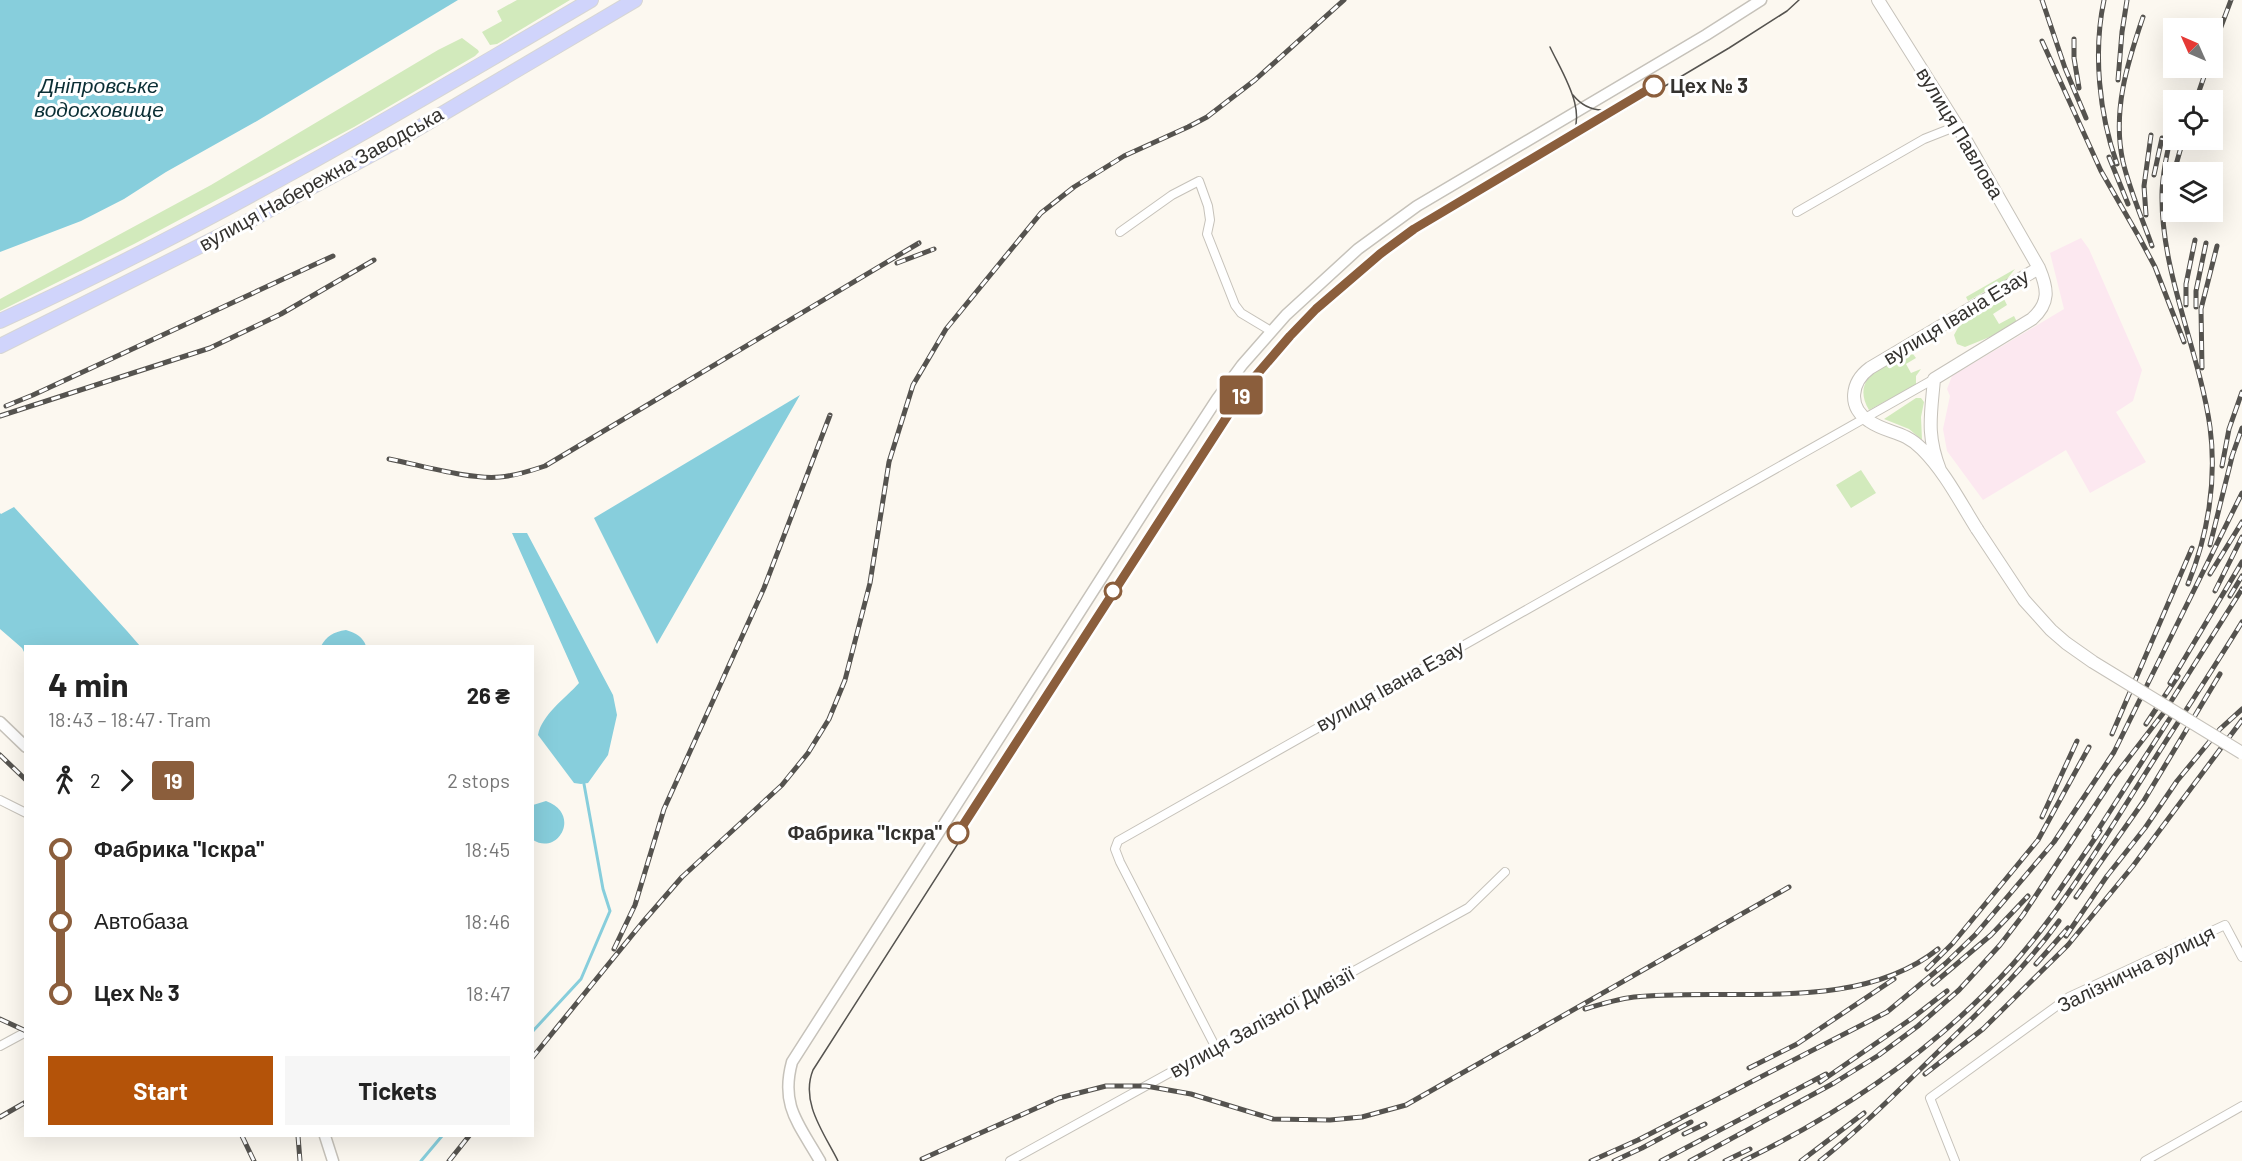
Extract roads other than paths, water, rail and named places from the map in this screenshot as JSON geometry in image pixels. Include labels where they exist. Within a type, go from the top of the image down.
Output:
[{"type":"main road","name":"вулиця Набережна Заводська","points":[[0,321],[221,210],[372,128],[591,0]]},
{"type":"main road","name":"вулиця Набережна Заводська","points":[[0,346],[232,230],[373,153],[635,0]]},
{"type":"main road","name":"вулиця Павлова","points":[[1878,0],[1957,126],[2039,268]]},
{"type":"main road","name":"вулиця Івана Езау","points":[[1865,418],[1857,405],[1854,392],[1862,374],[2039,268],[2047,286],[2047,295],[2039,312],[2032,319],[1934,379]]},
{"type":"main road","points":[[1934,379],[1930,434],[1933,453],[1940,470],[1977,530],[2024,600],[2050,630],[2066,644],[2242,753]]},
{"type":"main road","points":[[1865,418],[1904,435],[1921,449],[1940,470]]},
{"type":"street","points":[[820,1161],[790,1107],[787,1092],[792,1062],[1217,399],[1242,365],[1271,331],[1325,277],[1392,223],[1761,0]]},
{"type":"street","points":[[1797,212],[1924,138],[1957,126]]},
{"type":"street","points":[[1120,232],[1173,195],[1199,181],[1208,206],[1210,220],[1207,234],[1235,305],[1240,313],[1271,331]]},
{"type":"street","name":"вулиця Івана Езау","points":[[1216,1048],[1120,862],[1115,849],[1118,841],[1934,379]]},
{"type":"street","points":[[0,722],[24,745]]},
{"type":"street","points":[[0,800],[24,812]]},
{"type":"street","name":"вулиця Залізної Дивізії","points":[[1010,1161],[1468,908],[1505,872]]},
{"type":"street","name":"Залізнична вулиця","points":[[1954,1161],[1930,1098],[2069,997],[2225,925],[2242,957]]},
{"type":"street","points":[[0,1046],[24,1033]]},
{"type":"street","points":[[2145,1161],[2242,1106]]},
{"type":"street","points":[[325,1137],[333,1161]]},
{"type":"water","name":"Дніпровське водосховище","points":[[0,0],[458,0],[124,199],[81,221],[0,252]]},
{"type":"water","points":[[800,395],[657,644],[594,518]]},
{"type":"water","points":[[14,507],[139,645],[24,645],[24,652],[0,629],[1,514]]},
{"type":"water","points":[[512,533],[527,533],[613,695],[617,715],[608,755],[588,783],[574,783],[538,735],[549,713],[579,683]]},
{"type":"water","points":[[346,630],[353,632],[366,645],[322,645],[337,632]]},
{"type":"water","points":[[546,801],[557,807],[563,815],[564,823],[558,838],[542,843],[534,840],[534,805]]},
{"type":"waterway","points":[[534,1030],[581,979],[610,911],[603,889],[584,784]]},
{"type":"waterway","points":[[421,1161],[441,1137]]},
{"type":"tram line","points":[[838,1161],[815,1117],[809,1094],[813,1070],[1251,389],[1291,341],[1320,312],[1383,257],[1418,233],[1729,48],[1787,11],[1799,0]]},
{"type":"tram line","points":[[1550,47],[1567,81],[1576,107],[1577,119],[1568,141]]},
{"type":"tram line","name":"19","points":[[958,833],[1247,386],[1290,336],[1348,280],[1414,229],[1654,86]]},
{"type":"tram line","points":[[1573,95],[1583,104],[1595,109],[1621,106]]},
{"type":"railway","points":[[534,1056],[682,877],[782,785],[808,753],[829,719],[845,680],[870,583],[889,462],[913,385],[946,329],[1041,213],[1074,187],[1124,156],[1207,117],[1255,80],[1344,0]]},
{"type":"railway","points":[[2042,0],[2065,68],[2086,118]]},
{"type":"railway","points":[[2104,0],[2099,41],[2100,83],[2106,125],[2117,164]]},
{"type":"railway","points":[[2118,80],[2127,0]]},
{"type":"railway","points":[[2223,21],[2231,0]]},
{"type":"railway","points":[[2143,17],[2127,70],[2119,125],[2123,162],[2152,246]]},
{"type":"railway","points":[[2074,39],[2074,58],[2079,88]]},
{"type":"railway","points":[[2042,41],[2101,171],[2155,267],[2184,342]]},
{"type":"railway","points":[[2199,90],[2204,78]]},
{"type":"railway","points":[[2146,215],[2144,186],[2151,135]]},
{"type":"railway","points":[[2154,175],[2162,138]]},
{"type":"railway","points":[[2168,150],[2162,195],[2163,224],[2174,282],[2205,398],[2212,447],[2211,487],[2206,527],[2188,584]]},
{"type":"railway","points":[[2177,162],[2180,150]]},
{"type":"railway","points":[[2109,157],[2128,204]]},
{"type":"railway","points":[[2186,305],[2186,284],[2195,240]]},
{"type":"railway","points":[[389,459],[460,474],[488,477],[511,476],[545,466],[919,243]]},
{"type":"railway","points":[[2196,307],[2196,291],[2206,243]]},
{"type":"railway","points":[[2202,368],[2201,309],[2217,246]]},
{"type":"railway","points":[[897,263],[934,249]]},
{"type":"railway","points":[[6,406],[333,256]]},
{"type":"railway","points":[[0,416],[210,348],[281,314],[374,260]]},
{"type":"railway","points":[[2222,466],[2229,429],[2242,392]]},
{"type":"railway","points":[[614,949],[635,905],[664,809],[764,588],[830,415]]},
{"type":"railway","points":[[2231,459],[2242,428]]},
{"type":"railway","points":[[2210,545],[2233,453]]},
{"type":"railway","points":[[1591,1161],[1638,1140],[1887,1012],[1946,963],[1975,935],[2054,842],[2114,752],[2242,493]]},
{"type":"railway","points":[[2210,574],[2242,522]]},
{"type":"railway","points":[[2215,591],[2242,537]]},
{"type":"railway","points":[[2112,734],[2192,548]]},
{"type":"railway","points":[[2170,683],[2242,562]]},
{"type":"railway","points":[[2230,596],[2242,576]]},
{"type":"railway","points":[[1690,1161],[1834,1083],[1879,1055],[1918,1026],[1959,990],[2000,945],[2023,915],[2114,777],[2165,711],[2242,589]]},
{"type":"railway","points":[[1743,1161],[1817,1121],[1887,1076],[1953,1023],[2013,964],[2080,876],[2242,622]]},
{"type":"railway","points":[[2076,897],[2143,802],[2220,674]]},
{"type":"railway","points":[[2146,724],[2178,676]]},
{"type":"railway","points":[[2066,936],[2177,781],[2220,729],[2242,709]]},
{"type":"railway","points":[[2094,836],[2172,715]]},
{"type":"railway","points":[[1925,1074],[1983,1029],[2068,945],[2133,866],[2242,720]]},
{"type":"railway","points":[[2042,817],[2077,741]]},
{"type":"railway","points":[[1927,969],[1953,943],[2038,840],[2089,747]]},
{"type":"railway","points":[[0,755],[24,778]]},
{"type":"railway","points":[[2054,898],[2100,831]]},
{"type":"railway","points":[[922,1159],[1059,1098],[1106,1086],[1146,1086],[1191,1094],[1273,1119],[1330,1120],[1362,1117],[1406,1105],[1789,887]]},
{"type":"railway","points":[[1933,984],[1991,935],[2028,896]]},
{"type":"railway","points":[[1820,1161],[1883,1105],[1989,1001],[2018,971],[2059,921]]},
{"type":"railway","points":[[2036,964],[2068,928]]},
{"type":"railway","points":[[1585,1009],[1634,997],[1792,994],[1832,990],[1870,983],[1906,969],[1938,949]]},
{"type":"railway","points":[[1749,1068],[1797,1044],[1894,979]]},
{"type":"railway","points":[[1820,1082],[1947,991]]},
{"type":"railway","points":[[0,1019],[24,1030]]},
{"type":"railway","points":[[1661,1161],[1826,1074]]},
{"type":"railway","points":[[0,1117],[24,1103]]},
{"type":"railway","points":[[1801,1161],[1864,1113]]},
{"type":"railway","points":[[1614,1161],[1691,1122]]},
{"type":"railway","points":[[1684,1134],[1705,1124]]},
{"type":"railway","points":[[242,1137],[254,1161]]},
{"type":"railway","points":[[298,1137],[300,1161]]},
{"type":"railway","points":[[449,1161],[468,1137]]},
{"type":"railway","points":[[1725,1161],[1750,1149]]},
{"type":"place","name":"Цех № 3","points":[[1654,86]]},
{"type":"place","name":"Фабрика \"Іскра\"","points":[[958,833]]}]
